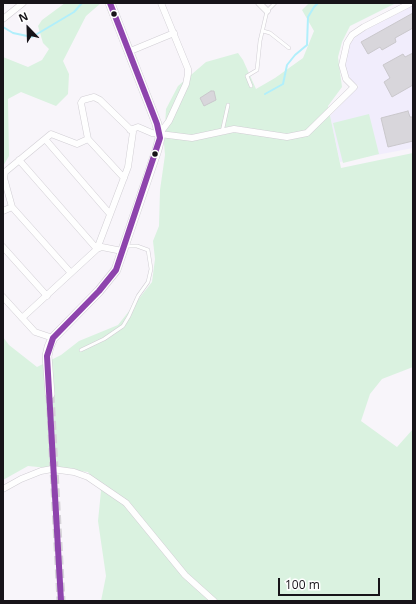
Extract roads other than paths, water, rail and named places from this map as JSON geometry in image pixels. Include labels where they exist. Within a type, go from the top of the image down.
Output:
[{"type":"main road","points":[[50,394],[47,356],[53,338],[99,291],[116,270],[157,150],[160,134],[110,3]]},
{"type":"street","points":[[3,19],[23,3]]},
{"type":"street","points":[[160,134],[169,121],[186,84],[188,74],[188,69],[161,3]]},
{"type":"street","points":[[259,3],[267,11]]},
{"type":"street","points":[[130,130],[138,127],[152,133],[192,138],[240,130],[287,137],[307,133],[354,86],[346,79],[342,65],[347,43],[352,35],[364,27],[411,3]]},
{"type":"street","points":[[128,52],[174,33]]},
{"type":"street","points":[[97,249],[110,214],[124,178],[128,167],[133,132],[100,100],[94,97],[83,100],[81,103],[88,139],[124,178]]},
{"type":"street","points":[[71,273],[12,207],[4,178],[5,172],[51,134],[77,144],[88,139]]},
{"type":"street","points":[[45,140],[110,214]]},
{"type":"street","points":[[19,160],[97,249]]},
{"type":"street","points":[[3,211],[12,207]]},
{"type":"street","points":[[3,247],[47,296]]},
{"type":"street","points":[[22,318],[97,249],[102,247],[123,249]]},
{"type":"street","points":[[3,297],[35,332],[53,338]]},
{"type":"street","points":[[3,489],[21,479],[41,471],[52,469],[74,472],[88,478],[126,503],[185,575],[214,601]]},
{"type":"lane","points":[[251,86],[247,76],[257,70],[267,11],[275,3]]},
{"type":"lane","points":[[263,31],[270,33],[290,48]]},
{"type":"lane","points":[[222,132],[228,104]]},
{"type":"lane","points":[[81,350],[104,339],[123,326],[138,296],[148,282],[151,269],[148,250],[137,246],[123,249]]},
{"type":"waterway","points":[[3,27],[13,33],[32,37],[74,12],[82,3]]},
{"type":"waterway","points":[[265,94],[283,84],[287,65],[295,55],[307,45],[308,17],[318,3]]},
{"type":"tunnel","points":[[50,394],[61,601]]}]
